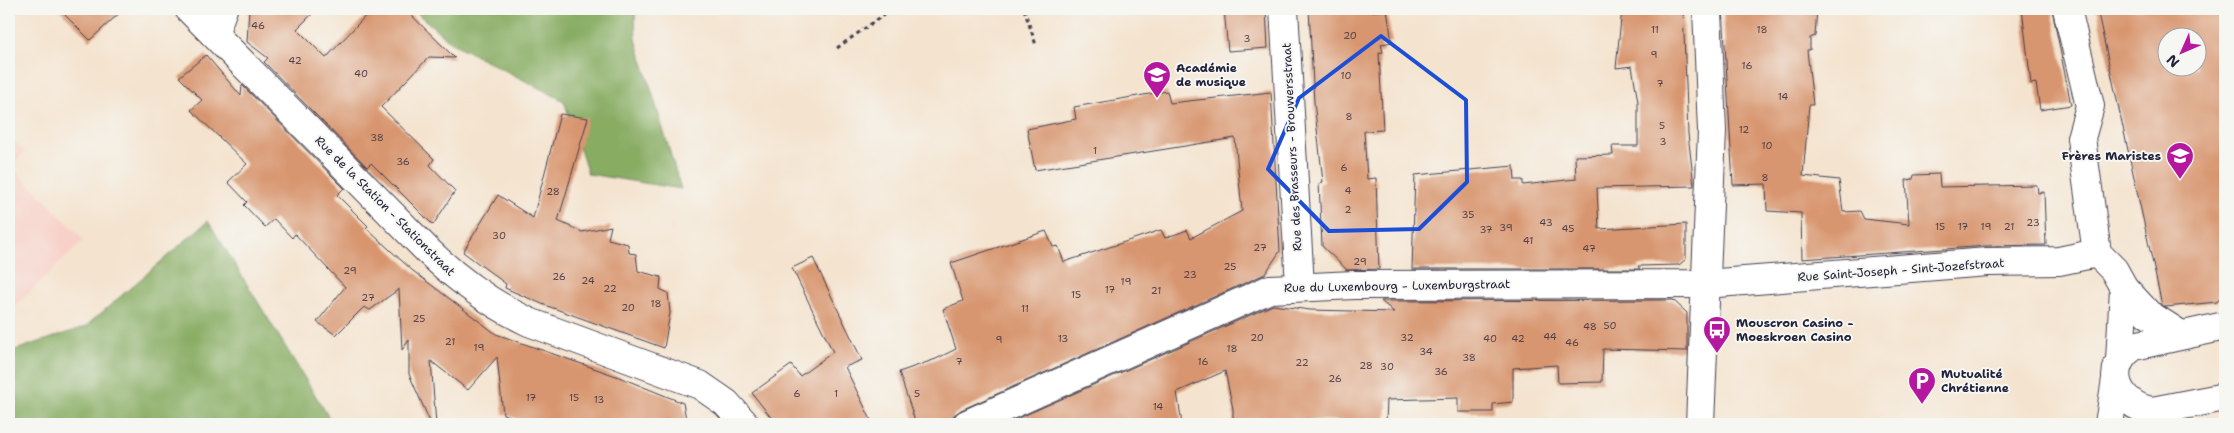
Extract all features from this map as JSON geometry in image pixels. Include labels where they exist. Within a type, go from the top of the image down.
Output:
[{"type":"street","name":"Rue de la Station - Stationstraat","points":[[189,9],[428,251],[468,286],[508,312],[529,322],[682,376],[700,385],[726,403],[745,424]]},
{"type":"street","points":[[214,34],[222,9]]},
{"type":"street","name":"Rue des Brasseurs - Brouwersstraat","points":[[1284,9],[1300,286]]},
{"type":"street","points":[[1700,424],[1712,131],[1706,9]]},
{"type":"street","points":[[2067,9],[2090,106],[2082,138],[2097,253],[2114,270],[2124,288],[2148,314],[2181,335]]},
{"type":"street","name":"Rue Saint-Joseph - Sint-Jozefstraat","points":[[1705,284],[1988,262],[2059,261],[2097,253]]},
{"type":"street","name":"Rue du Luxembourg - Luxemburgstraat","points":[[967,424],[1270,289],[1300,286],[1705,284]]},
{"type":"street","points":[[2109,424],[2118,370],[2124,288]]},
{"type":"street","points":[[2152,411],[2140,409],[2127,401],[2120,390],[2118,370],[2126,352],[2134,346],[2225,326]]},
{"type":"street","points":[[2128,424],[2152,411],[2225,397]]},
{"type":"path","points":[[1024,9],[1036,45]]},
{"type":"path","points":[[837,48],[885,14]]},
{"type":"highlighted area","points":[[1381,36],[1466,100],[1467,182],[1419,229],[1329,231],[1268,169],[1299,98]]},
{"type":"shaded area","points":[[9,137],[25,151],[11,166],[84,240],[9,312]]},
{"type":"green space","points":[[412,9],[635,9],[636,39],[681,189],[588,174],[564,101],[452,43]]},
{"type":"green space","points":[[208,221],[333,424],[9,424],[9,352],[85,327]]},
{"type":"building","points":[[59,9],[124,9],[90,40]]},
{"type":"building","points":[[249,9],[317,9],[297,29],[326,58],[372,9],[405,9],[455,58],[429,57],[381,107],[434,159],[430,165],[455,191],[433,225],[371,163],[367,167],[264,62],[268,58],[247,42]]},
{"type":"building","points":[[1224,9],[1266,9],[1268,48],[1228,51]]},
{"type":"building","points":[[1309,9],[1367,9],[1367,12],[1387,10],[1392,42],[1381,44],[1383,52],[1379,53],[1383,130],[1364,131],[1367,179],[1376,178],[1379,269],[1347,270],[1322,246],[1319,183],[1323,182],[1314,102]]},
{"type":"building","points":[[1622,9],[1683,9],[1688,134],[1694,186],[1597,188],[1599,229],[1686,224],[1686,259],[1679,265],[1638,266],[1640,269],[1412,269],[1415,175],[1514,166],[1515,180],[1523,180],[1523,185],[1576,179],[1575,156],[1613,155],[1612,146],[1638,146],[1638,102],[1632,66],[1616,68]]},
{"type":"building","points":[[1723,9],[1817,9],[1815,36],[1810,38],[1810,50],[1807,50],[1813,105],[1809,105],[1803,176],[1839,180],[1843,212],[1860,211],[1864,219],[1909,224],[1906,180],[1913,179],[1914,175],[1939,174],[1940,187],[2037,185],[2038,193],[2044,192],[2046,245],[1987,246],[1802,259],[1801,213],[1767,211],[1766,184],[1733,185]]},
{"type":"building","points":[[2022,9],[2052,9],[2071,105],[2040,110],[2036,83],[2031,84]]},
{"type":"building","name":"Frères Maristes","points":[[2097,9],[2225,9],[2225,292],[2217,302],[2166,307],[2162,305]]},
{"type":"building","points":[[206,55],[241,96],[242,85],[344,188],[337,195],[368,226],[366,228],[413,271],[496,334],[619,377],[683,403],[687,424],[534,424],[503,414],[497,357],[468,390],[431,361],[436,424],[431,424],[409,374],[409,340],[402,350],[399,289],[370,310],[364,307],[336,335],[317,322],[345,287],[295,234],[292,238],[274,219],[265,227],[244,205],[247,202],[228,182],[247,164],[191,110],[202,100],[179,77]]},
{"type":"building","points":[[1167,91],[1170,103],[1271,92],[1280,251],[1265,274],[961,410],[954,415],[952,424],[916,424],[899,372],[936,359],[956,349],[943,309],[963,301],[951,263],[1046,231],[1053,247],[1058,246],[1064,262],[1161,230],[1165,238],[1187,230],[1191,238],[1242,211],[1235,138],[1035,170],[1027,129],[1076,119],[1074,107]]},
{"type":"building","points":[[560,114],[588,118],[558,221],[582,232],[611,226],[608,239],[628,244],[629,253],[636,254],[638,271],[661,277],[660,289],[668,293],[670,313],[664,348],[542,304],[505,288],[506,284],[463,252],[498,195],[533,218]]},
{"type":"building","points":[[813,258],[862,360],[845,367],[873,424],[776,424],[752,393],[791,365],[800,376],[833,352],[792,268]]},
{"type":"building","points":[[1673,300],[1687,313],[1687,351],[1603,349],[1602,382],[1558,383],[1557,365],[1513,368],[1513,402],[1493,404],[1493,412],[1458,412],[1458,398],[1387,400],[1386,422],[1309,420],[1309,424],[1233,424],[1233,409],[1225,371],[1177,392],[1182,424],[1005,424],[1273,305],[1310,310],[1394,312],[1381,301]]},
{"type":"place","name":"Académie de musique","points":[[1157,99]]},
{"type":"place","name":"Frères Maristes","points":[[2180,180]]},
{"type":"place","name":"Mouscron Casino - Moeskroen Casino","points":[[1717,354]]},
{"type":"place","name":"Mutualité Chrétienne","points":[[1922,405]]}]
